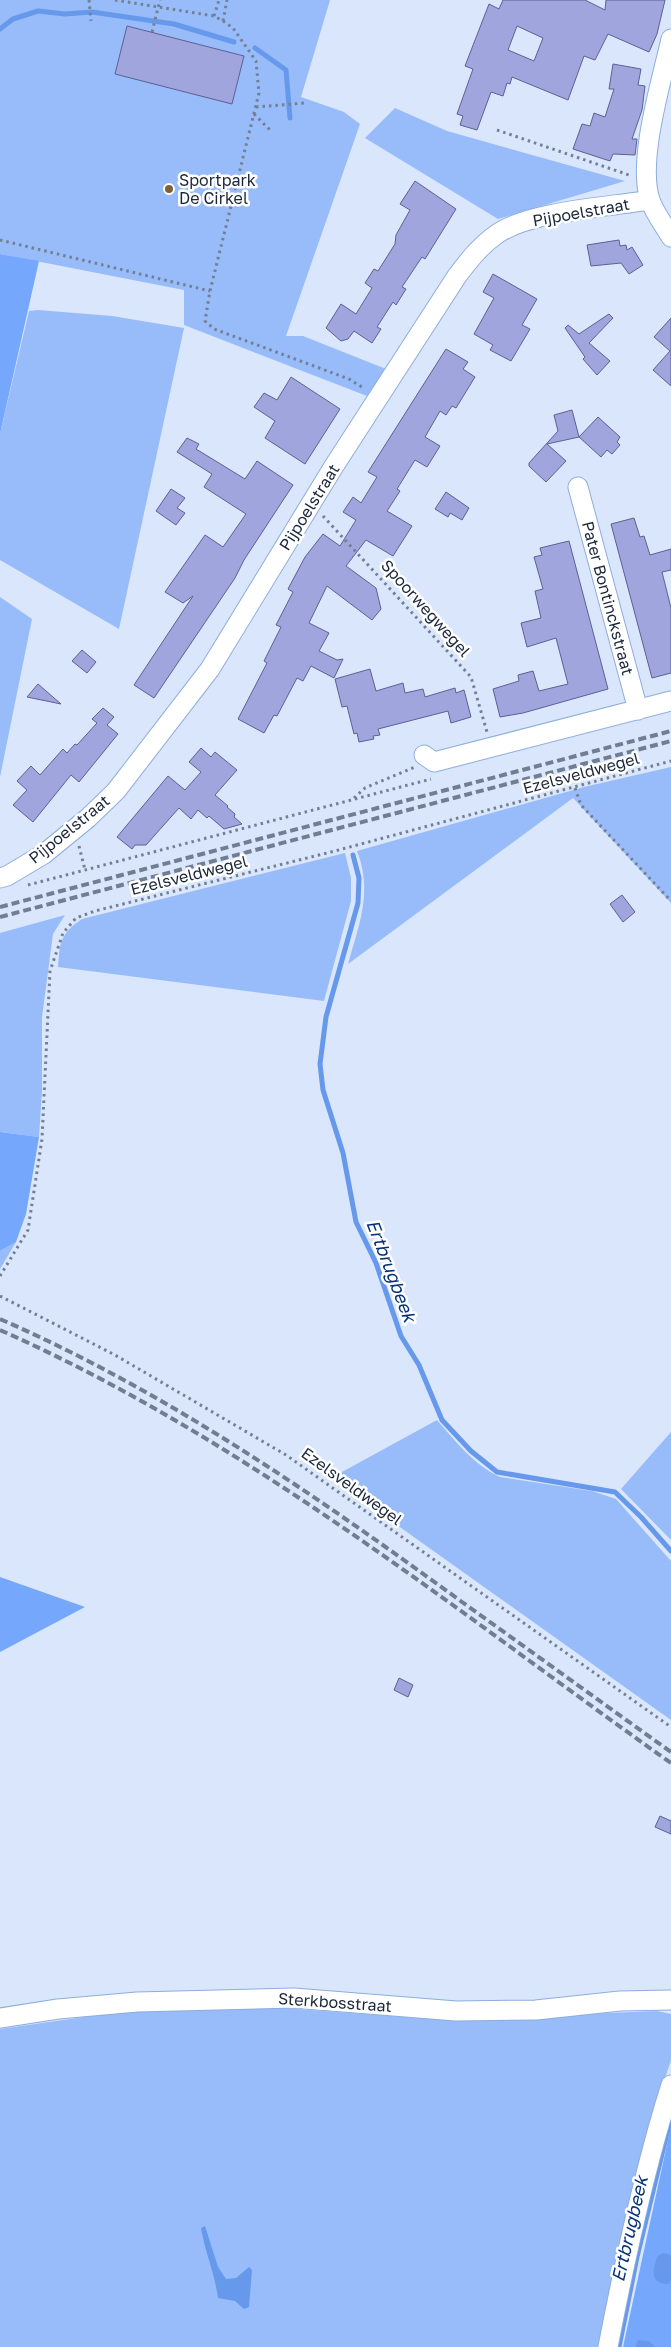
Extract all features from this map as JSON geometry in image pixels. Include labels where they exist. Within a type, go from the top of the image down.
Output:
[{"type":"street","points":[[671,39],[650,140],[646,181],[650,200],[671,237]]},
{"type":"street","name":"Pijpoelstraat","points":[[3,877],[44,854],[88,818],[116,791],[210,669],[310,504],[457,276],[476,251],[498,234],[518,223],[547,216],[650,200]]},
{"type":"street","name":"Pater Bontinckstraat","points":[[578,487],[638,710]]},
{"type":"street","points":[[430,764],[671,701]]},
{"type":"street","name":"Sterkbosstraat","points":[[0,2018],[58,2008],[137,2002],[284,1998],[456,2011],[536,2010],[620,2001],[671,2000]]},
{"type":"street","points":[[608,2347],[618,2294],[655,2137],[671,2085]]},
{"type":"path","points":[[90,0],[91,20]]},
{"type":"path","points":[[116,0],[214,16],[233,28],[256,61],[259,93],[210,291],[205,321],[214,329],[348,379],[379,397]]},
{"type":"path","points":[[152,30],[160,0]]},
{"type":"path","points":[[214,16],[219,0]]},
{"type":"path","points":[[223,21],[227,0]]},
{"type":"path","points":[[256,107],[305,103]]},
{"type":"path","points":[[254,114],[272,132]]},
{"type":"path","points":[[497,130],[646,181]]},
{"type":"path","points":[[0,240],[210,291]]},
{"type":"path","name":"Spoorwegwegel","points":[[310,504],[346,540],[472,677],[492,747]]},
{"type":"path","name":"Ezelsveldwegel","points":[[0,1276],[28,1230],[42,1139],[50,970],[63,933],[76,918],[96,911],[575,788],[671,761]]},
{"type":"path","points":[[351,800],[365,788],[430,764]]},
{"type":"path","points":[[3,877],[25,886],[351,800],[430,764]]},
{"type":"path","points":[[575,788],[581,805],[671,901]]},
{"type":"path","name":"Ezelsveldwegel","points":[[0,1296],[115,1355],[286,1455],[671,1727]]},
{"type":"shaded area","name":"Sportpark De Cirkel","points":[[0,0],[330,0],[301,97],[344,112],[360,124],[286,336],[303,336],[386,369],[367,396],[184,325],[184,290],[0,254]]},
{"type":"shaded area","points":[[395,108],[447,131],[625,181],[498,219],[365,138]]},
{"type":"shaded area","points":[[0,254],[39,261],[0,434]]},
{"type":"shaded area","points":[[38,310],[112,316],[184,328],[119,629],[0,560],[0,434],[29,311]]},
{"type":"shaded area","points":[[0,597],[32,619],[0,777]]},
{"type":"shaded area","points":[[671,767],[671,903],[573,798],[348,964],[363,908],[364,880],[357,851],[584,787]]},
{"type":"shaded area","points":[[345,853],[351,878],[351,901],[324,1001],[58,967],[62,939],[69,929],[82,919]]},
{"type":"shaded area","points":[[65,915],[53,934],[42,1017],[42,1091],[39,1137],[0,1132],[0,933]]},
{"type":"shaded area","points":[[0,1132],[39,1137],[26,1214],[16,1242],[0,1251]]},
{"type":"shaded area","points":[[16,1242],[0,1269],[0,1251]]},
{"type":"shaded area","points":[[437,1420],[473,1459],[500,1477],[592,1491],[616,1499],[671,1561],[671,1720],[331,1478]]},
{"type":"shaded area","points":[[671,1432],[671,1540],[621,1489]]},
{"type":"shaded area","points":[[0,1577],[85,1607],[0,1652]]},
{"type":"shaded area","points":[[270,2007],[446,2020],[657,2011],[671,2014],[671,2060],[654,2112],[620,2240],[599,2347],[0,2347],[0,2029],[119,2012]]},
{"type":"shaded area","points":[[671,2126],[671,2347],[623,2347]]},
{"type":"shaded area","points":[[205,2226],[218,2267],[226,2279],[236,2278],[249,2267],[252,2270],[249,2307],[244,2309],[235,2301],[218,2298],[201,2228]]},
{"type":"shaded area","points":[[663,2253],[671,2255],[671,2281],[668,2284],[658,2281],[654,2275],[657,2257]]},
{"type":"shaded area","points":[[638,2340],[649,2341],[655,2347],[635,2347]]},
{"type":"building","points":[[503,0],[585,0],[605,10],[606,0],[665,0],[657,34],[649,52],[608,34],[595,60],[584,56],[568,100],[512,77],[510,84],[507,83],[503,96],[491,92],[477,130],[460,125],[463,116],[457,114],[473,69],[465,66],[489,4],[499,9]],"holes":[[[517,26],[543,38],[534,61],[508,50]]]},
{"type":"building","points":[[127,26],[244,56],[232,104],[115,74]]},
{"type":"building","points":[[613,64],[641,69],[638,85],[645,86],[642,110],[632,139],[637,139],[635,155],[613,154],[610,161],[573,149],[582,124],[590,126],[594,113],[605,117],[614,89],[609,89]]},
{"type":"building","points":[[415,181],[456,209],[425,259],[422,257],[402,287],[406,289],[396,305],[393,302],[377,327],[381,329],[372,343],[354,331],[348,339],[341,341],[326,328],[341,304],[356,314],[372,288],[365,283],[374,269],[378,271],[395,244],[396,235],[410,210],[400,204]]},
{"type":"building","points":[[619,240],[620,246],[626,245],[627,250],[632,247],[643,265],[629,274],[621,263],[591,266],[587,245]]},
{"type":"building","points":[[493,274],[537,299],[522,325],[530,329],[511,361],[490,350],[493,345],[474,334],[494,298],[483,292]]},
{"type":"building","points":[[609,314],[613,318],[589,343],[610,361],[597,375],[583,359],[585,357],[565,328],[568,325],[579,334]]},
{"type":"building","points":[[671,318],[671,386],[653,370],[670,351],[654,337]]},
{"type":"building","points":[[446,349],[468,362],[463,369],[475,377],[456,408],[452,406],[446,415],[440,411],[425,437],[440,446],[427,467],[415,460],[397,489],[400,491],[387,511],[412,526],[393,556],[366,540],[346,566],[376,588],[381,609],[372,620],[327,586],[309,623],[329,633],[319,651],[337,660],[343,659],[334,678],[311,666],[303,681],[297,678],[277,716],[274,715],[264,733],[238,719],[267,663],[264,661],[281,627],[276,625],[293,592],[288,589],[305,557],[323,534],[340,546],[356,520],[343,512],[353,497],[361,503],[377,477],[368,472]]},
{"type":"building","points":[[291,377],[340,409],[305,464],[265,438],[275,421],[254,407],[264,393],[277,400]]},
{"type":"building","points":[[572,410],[579,437],[547,444],[566,461],[546,482],[529,466],[529,463],[558,431],[554,415]]},
{"type":"building","points":[[598,417],[620,437],[617,442],[620,445],[612,454],[607,450],[601,457],[579,437]]},
{"type":"building","points":[[187,438],[199,444],[196,449],[245,479],[257,461],[293,485],[244,560],[235,578],[154,698],[134,685],[193,596],[183,603],[165,592],[205,535],[223,547],[246,514],[204,487],[212,474],[177,452]]},
{"type":"building","points":[[171,489],[185,498],[177,508],[185,513],[176,525],[156,511]]},
{"type":"building","points":[[446,492],[469,508],[462,520],[450,513],[448,517],[435,509]]},
{"type":"building","points":[[634,518],[640,537],[644,536],[650,555],[671,549],[671,570],[662,572],[671,608],[671,673],[652,678],[611,524]]},
{"type":"building","points":[[569,541],[608,689],[523,713],[500,717],[493,689],[519,681],[518,675],[533,671],[539,691],[568,684],[556,638],[527,647],[521,623],[541,618],[535,591],[543,589],[534,557],[542,555],[540,548]]},
{"type":"building","points":[[82,650],[96,662],[87,673],[72,661]]},
{"type":"building","points":[[370,669],[376,691],[403,683],[405,693],[423,689],[425,697],[455,688],[456,693],[464,690],[471,717],[451,723],[448,711],[378,729],[380,735],[373,736],[374,739],[359,742],[357,733],[354,734],[347,706],[342,707],[335,679]]},
{"type":"building","points":[[38,684],[61,704],[27,697]]},
{"type":"building","points":[[103,708],[114,717],[107,725],[118,734],[79,782],[71,775],[33,822],[13,805],[27,790],[17,781],[31,766],[40,775],[63,749],[67,753],[75,744],[77,745],[97,723],[92,719]]},
{"type":"building","points":[[201,748],[211,757],[215,752],[237,770],[215,795],[228,806],[235,814],[234,817],[242,824],[224,829],[209,816],[207,818],[198,810],[191,819],[179,808],[146,845],[135,845],[132,849],[117,837],[168,776],[185,790],[201,772],[189,762]]},
{"type":"building","points":[[622,895],[635,912],[623,922],[610,904]]},
{"type":"building","points":[[399,1678],[413,1685],[408,1697],[394,1690]]},
{"type":"building","points":[[660,1816],[671,1821],[671,1834],[655,1827]]},
{"type":"waterway","points":[[0,29],[13,19],[38,11],[65,14],[92,12],[174,24],[234,42]]},
{"type":"waterway","points":[[255,48],[286,70],[290,118]]},
{"type":"waterway","name":"Ertbrugbeek","points":[[353,855],[359,878],[358,903],[326,1017],[320,1064],[323,1090],[343,1153],[356,1222],[376,1263],[401,1336],[419,1365],[442,1420],[471,1451],[497,1472],[615,1492],[641,1517],[671,1551]]},
{"type":"waterway","name":"Ertbrugbeek","points":[[619,2347],[637,2257],[671,2117]]},
{"type":"railway","points":[[0,907],[671,731]]},
{"type":"railway","points":[[0,917],[671,741]]},
{"type":"railway","points":[[0,1319],[122,1379],[181,1412],[238,1448],[407,1562],[671,1752]]},
{"type":"railway","points":[[0,1330],[91,1374],[178,1422],[263,1474],[428,1587],[671,1763]]},
{"type":"place","name":"Sportpark De Cirkel","points":[[169,189]]}]
